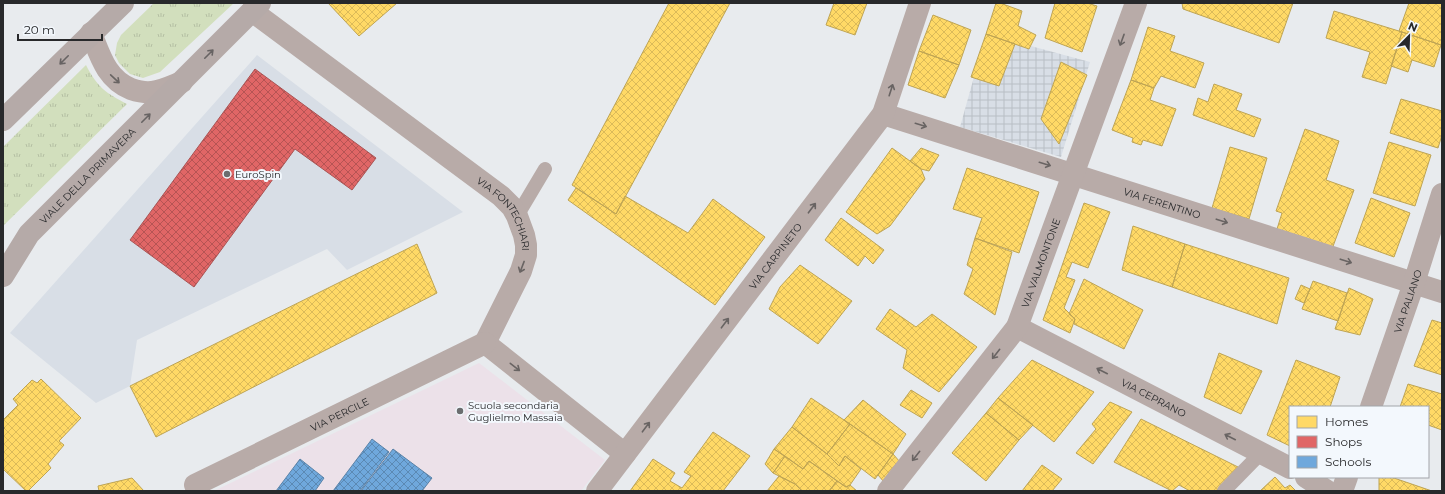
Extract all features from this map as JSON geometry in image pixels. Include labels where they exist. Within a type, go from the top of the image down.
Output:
[{"type":"main road","points":[[3,120],[123,3]]},
{"type":"main road","name":"VIALE DELLA PRIMAVERA","points":[[3,276],[29,234],[256,7]]},
{"type":"main road","points":[[3,255],[29,234]]},
{"type":"street","name":"VIA CARPINETO","points":[[597,491],[884,114],[920,3]]},
{"type":"street","name":"VIA VALMONTONE","points":[[889,491],[1018,327],[1136,3]]},
{"type":"street","name":"VIA FONTECHIARI","points":[[256,7],[501,196],[512,207],[524,235],[526,255],[521,271],[484,343]]},
{"type":"street","name":"VIALE DELLA PRIMAVERA","points":[[92,33],[106,69],[123,85],[142,92],[151,92],[182,82]]},
{"type":"street","name":"VIA FERENTINO","points":[[884,114],[1074,173],[1442,292]]},
{"type":"street","name":"VIA PALIANO","points":[[1371,406],[1414,283],[1442,194]]},
{"type":"street","name":"VIA CEPRANO","points":[[1018,327],[1289,467]]},
{"type":"street","points":[[484,343],[626,454]]},
{"type":"street","name":"VIA PERCILE","points":[[195,485],[484,343]]},
{"type":"street","points":[[1308,478],[1327,491]]},
{"type":"street","points":[[1342,491],[1347,478]]},
{"type":"lane","points":[[517,216],[545,169]]},
{"type":"lane","points":[[1224,491],[1261,453]]},
{"type":"shaded area","points":[[986,34],[1090,62],[1061,157],[960,127]]},
{"type":"shaded area","points":[[257,55],[463,212],[347,270],[327,249],[137,340],[130,386],[96,403],[10,333]]},
{"type":"shaded area","name":"Scuola secondaria Guglielmo Massaia","points":[[479,363],[605,460],[581,491],[214,491]]},
{"type":"green space","points":[[154,3],[234,3],[160,72],[143,78],[130,74],[119,63],[115,55],[117,43],[121,35]]},
{"type":"green space","points":[[86,65],[94,79],[103,89],[127,104],[3,226],[3,147]]},
{"type":"building: Homes","points":[[328,3],[397,3],[359,36]]},
{"type":"building: Homes","points":[[669,3],[730,3],[616,214],[572,185]]},
{"type":"building: Homes","points":[[834,3],[867,3],[855,35],[826,25]]},
{"type":"building: Homes","points":[[996,3],[1022,11],[1018,26],[1036,35],[1029,49],[986,34]]},
{"type":"building: Homes","points":[[1055,3],[1087,3],[1097,6],[1082,52],[1045,38]]},
{"type":"building: Homes","points":[[1182,3],[1293,3],[1279,43],[1183,9]]},
{"type":"building: Homes","points":[[1409,3],[1442,3],[1441,45],[1399,31]]},
{"type":"building: Homes","points":[[1334,11],[1402,32],[1386,84],[1362,77],[1370,52],[1326,38]]},
{"type":"building: Homes","points":[[933,15],[971,30],[959,65],[919,51]]},
{"type":"building: Homes","points":[[1148,27],[1175,36],[1170,51],[1204,63],[1195,88],[1161,76],[1154,88],[1131,80]]},
{"type":"building: Homes","points":[[1402,32],[1441,45],[1434,67],[1412,60],[1408,72],[1391,66]]},
{"type":"building: Homes","points":[[986,34],[1015,44],[999,86],[971,77]]},
{"type":"building: Homes","points":[[919,51],[959,65],[945,98],[908,85]]},
{"type":"building: Homes","points":[[1061,62],[1087,75],[1059,144],[1041,119]]},
{"type":"building: Homes","points":[[1131,80],[1154,88],[1150,100],[1176,109],[1162,146],[1143,140],[1141,145],[1132,142],[1133,138],[1112,130]]},
{"type":"building: Homes","points":[[1214,84],[1242,94],[1236,110],[1261,119],[1254,137],[1193,115],[1198,98],[1208,102]]},
{"type":"building: Homes","points":[[1401,99],[1442,111],[1442,135],[1438,148],[1390,133]]},
{"type":"building: Homes","points":[[1305,129],[1339,141],[1326,180],[1354,190],[1332,249],[1277,229],[1282,213],[1276,211]]},
{"type":"building: Homes","points":[[1389,142],[1431,155],[1415,206],[1373,193]]},
{"type":"building: Homes","points":[[1230,147],[1267,158],[1249,219],[1212,208]]},
{"type":"building: Homes","points":[[892,148],[921,169],[925,179],[890,226],[877,234],[846,212]]},
{"type":"building: Homes","points":[[921,148],[939,155],[929,171],[921,169],[910,161]]},
{"type":"building: Homes","points":[[967,168],[1039,192],[1019,253],[975,238],[982,218],[953,209]]},
{"type":"building: Homes","points":[[576,188],[616,214],[625,196],[688,233],[713,199],[765,237],[715,305],[568,200]]},
{"type":"building: Homes","points":[[1371,198],[1410,213],[1394,257],[1355,243]]},
{"type":"building: Homes","points":[[1084,203],[1110,212],[1088,268],[1072,262],[1066,277],[1075,280],[1064,308],[1075,319],[1070,333],[1043,320]]},
{"type":"building: Homes","points":[[841,218],[884,250],[873,264],[865,256],[858,266],[825,240]]},
{"type":"building: Homes","points":[[1133,226],[1185,244],[1172,287],[1122,270]]},
{"type":"building: Homes","points":[[975,238],[1012,252],[995,315],[964,294],[973,269],[967,265]]},
{"type":"building: Homes","points":[[417,244],[437,293],[156,437],[130,386]]},
{"type":"building: Homes","points":[[1185,244],[1289,278],[1277,324],[1172,287]]},
{"type":"building: Homes","points":[[800,265],[852,301],[818,344],[769,309],[780,287]]},
{"type":"building: Homes","points":[[1084,279],[1143,310],[1124,349],[1074,324],[1075,319],[1069,314]]},
{"type":"building: Homes","points":[[1313,281],[1347,293],[1338,321],[1302,309]]},
{"type":"building: Homes","points":[[1301,285],[1310,289],[1304,303],[1295,299]]},
{"type":"building: Homes","points":[[1349,288],[1373,299],[1360,335],[1335,329]]},
{"type":"building: Homes","points":[[890,309],[916,327],[932,314],[977,347],[939,392],[903,368],[907,350],[876,329]]},
{"type":"building: Homes","points":[[1432,320],[1442,323],[1442,375],[1414,366]]},
{"type":"building: Homes","points":[[1219,353],[1262,371],[1241,414],[1204,397]]},
{"type":"building: Homes","points":[[1032,360],[1094,392],[1054,442],[998,398]]},
{"type":"building: Homes","points":[[1296,360],[1340,377],[1330,406],[1289,406],[1289,446],[1267,435]]},
{"type":"building: Homes","points":[[41,379],[81,418],[59,441],[64,445],[48,464],[51,468],[28,491],[26,491],[3,469],[3,430],[5,428],[3,426],[3,420],[18,405],[13,399],[32,380],[37,383]]},
{"type":"building: Homes","points":[[1408,384],[1442,394],[1442,430],[1429,425],[1429,406],[1400,406]]},
{"type":"building: Homes","points":[[911,390],[932,403],[922,418],[900,405]]},
{"type":"building: Homes","points":[[811,398],[850,424],[827,454],[792,427]]},
{"type":"building: Homes","points":[[998,398],[1033,425],[1019,440],[986,413]]},
{"type":"building: Homes","points":[[863,400],[906,434],[893,454],[844,420]]},
{"type":"building: Homes","points":[[1110,402],[1132,412],[1093,464],[1076,453],[1096,429],[1092,424]]},
{"type":"building: Homes","points":[[986,413],[1019,440],[986,481],[952,453]]},
{"type":"building: Homes","points":[[1141,419],[1238,467],[1216,491],[1190,491],[1179,485],[1172,491],[1114,462]]},
{"type":"building: Homes","points":[[850,424],[893,454],[875,479],[845,456],[839,466],[827,454]]},
{"type":"building: Homes","points":[[792,427],[827,454],[839,466],[845,456],[861,469],[850,485],[846,487],[809,461],[803,469],[774,449]]},
{"type":"building: Homes","points":[[713,432],[750,456],[723,491],[630,491],[653,459],[675,473],[670,481],[682,488],[691,476],[684,472]]},
{"type":"building: Homes","points":[[774,449],[785,456],[773,473],[765,464]]},
{"type":"building: Homes","points":[[893,454],[900,462],[884,482],[878,475]]},
{"type":"building: Homes","points":[[785,456],[803,469],[809,461],[837,481],[829,491],[802,491],[795,484],[773,473]]},
{"type":"building: Homes","points":[[1042,465],[1062,479],[1052,491],[1022,491]]},
{"type":"building: Homes","points":[[779,476],[795,484],[802,491],[767,491]]},
{"type":"building: Homes","points":[[1275,477],[1285,488],[1290,485],[1296,491],[1260,491]]},
{"type":"building: Homes","points":[[132,478],[144,491],[99,491],[98,486]]},
{"type":"building: Homes","points":[[1379,478],[1394,478],[1432,491],[1379,491]]},
{"type":"building: Homes","points":[[837,481],[846,487],[850,485],[857,491],[829,491]]},
{"type":"building: Shops","name":"EuroSpin","points":[[255,69],[376,158],[352,190],[295,149],[194,287],[130,240]]},
{"type":"building: Schools","points":[[372,439],[389,452],[360,491],[333,491]]},
{"type":"building: Schools","points":[[393,449],[432,478],[422,491],[361,491]]},
{"type":"building: Schools","points":[[300,459],[324,478],[315,491],[276,491]]},
{"type":"place","name":"EuroSpin","points":[[227,174]]},
{"type":"place","name":"Scuola secondaria Guglielmo Massaia","points":[[460,411]]}]
